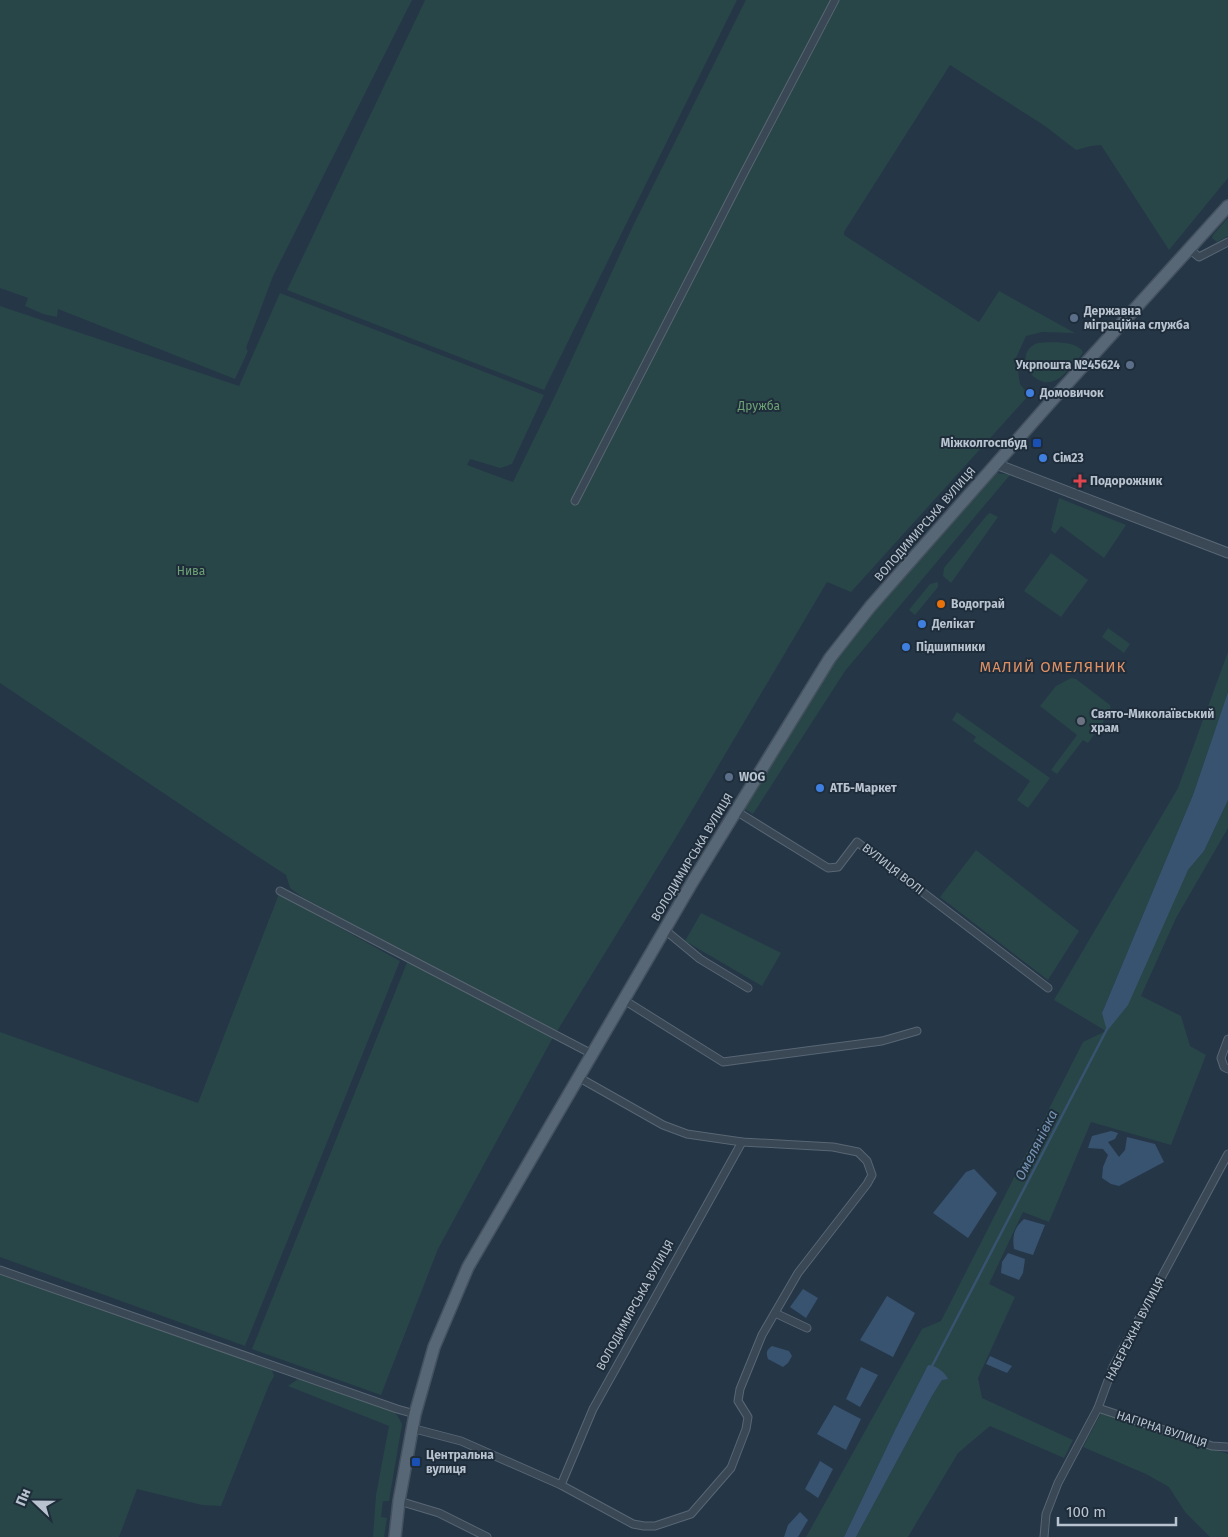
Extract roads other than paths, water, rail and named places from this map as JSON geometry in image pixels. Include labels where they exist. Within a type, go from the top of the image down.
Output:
[{"type":"main road","name":"ВОЛОДИМИРСЬКА ВУЛИЦЯ","points":[[395,1537],[411,1428],[434,1347],[468,1267],[664,930],[830,658],[870,607],[1228,206]]},
{"type":"street","points":[[575,501],[835,0]]},
{"type":"street","points":[[1189,249],[1199,256],[1228,242]]},
{"type":"street","points":[[996,464],[1228,553]]},
{"type":"street","name":"ВУЛИЦЯ ВОЛІ","points":[[736,811],[828,868],[838,867],[857,842],[1048,988]]},
{"type":"street","points":[[280,892],[592,1054]]},
{"type":"street","points":[[664,930],[700,959],[748,988]]},
{"type":"street","points":[[624,1000],[723,1062],[882,1041],[917,1032]]},
{"type":"street","points":[[1228,1038],[1221,1058],[1224,1067],[1228,1069]]},
{"type":"street","points":[[411,1428],[461,1441],[561,1485],[633,1524],[655,1526],[691,1514],[731,1468],[746,1429],[748,1417],[738,1401],[740,1389],[762,1335],[798,1272],[872,1175],[867,1160],[858,1152],[833,1147],[742,1142],[687,1134],[663,1125],[578,1078]]},
{"type":"street","name":"ВОЛОДИМИРСЬКА ВУЛИЦЯ","points":[[561,1485],[593,1409],[742,1142]]},
{"type":"street","name":"НАБЕРЕЖНА ВУЛИЦЯ","points":[[1044,1537],[1046,1514],[1058,1483],[1098,1408],[1113,1367],[1228,1154]]},
{"type":"street","points":[[0,1270],[397,1410],[415,1414]]},
{"type":"street","points":[[775,1313],[807,1328]]},
{"type":"street","name":"НАГІРНА ВУЛИЦЯ","points":[[1098,1408],[1212,1446],[1228,1447]]},
{"type":"street","points":[[399,1501],[439,1513],[487,1537]]},
{"type":"water","points":[[1228,692],[1228,800],[1204,851],[1188,870],[1128,1005],[1107,1031],[1102,1013],[1193,795]]},
{"type":"water","points":[[1111,1131],[1118,1133],[1115,1139],[1108,1142],[1119,1157],[1125,1150],[1127,1137],[1155,1144],[1164,1162],[1119,1186],[1111,1184],[1102,1178],[1103,1167],[1108,1155],[1103,1149],[1088,1148],[1092,1136]]},
{"type":"water","points":[[974,1169],[997,1193],[968,1238],[933,1213],[966,1172]]},
{"type":"water","points":[[1024,1219],[1045,1225],[1033,1255],[1014,1249],[1014,1232]]},
{"type":"water","points":[[1008,1253],[1025,1259],[1023,1273],[1019,1280],[1001,1273],[1002,1262]]},
{"type":"water","points":[[803,1289],[818,1298],[806,1318],[790,1307]]},
{"type":"water","points":[[887,1296],[915,1313],[893,1357],[860,1340]]},
{"type":"water","points":[[772,1346],[789,1351],[792,1356],[783,1367],[768,1359],[767,1352]]},
{"type":"water","points":[[990,1356],[1012,1366],[1007,1373],[986,1364]]},
{"type":"water","points":[[928,1365],[939,1369],[948,1379],[942,1380],[932,1396],[856,1537],[844,1537],[896,1428]]},
{"type":"water","points":[[861,1367],[878,1375],[860,1407],[846,1399]]},
{"type":"water","points":[[834,1405],[861,1419],[846,1450],[817,1434]]},
{"type":"water","points":[[820,1461],[833,1469],[818,1498],[805,1489]]},
{"type":"water","points":[[800,1512],[808,1520],[798,1537],[784,1537],[788,1525]]},
{"type":"waterway","name":"Омелянівка","points":[[931,1368],[1107,1029]]},
{"type":"place","name":"Державна міграційна служба","points":[[1074,318]]},
{"type":"place","name":"Укрпошта №45624","points":[[1130,365]]},
{"type":"place","name":"Домовичок","points":[[1030,393]]},
{"type":"place","name":"Міжколгоспбуд","points":[[1037,443]]},
{"type":"place","name":"Сім23","points":[[1043,458]]},
{"type":"place","name":"Подорожник","points":[[1080,481]]},
{"type":"place","name":"Водограй","points":[[941,604]]},
{"type":"place","name":"Делікат","points":[[922,624]]},
{"type":"place","name":"Підшипники","points":[[906,647]]},
{"type":"place","name":"Свято-Миколаївський храм","points":[[1081,721]]},
{"type":"place","name":"WOG","points":[[729,777]]},
{"type":"place","name":"АТБ-Маркет","points":[[820,788]]},
{"type":"place","name":"Центральна вулиця","points":[[416,1462]]},
{"type":"district","name":"МАЛИЙ ОМЕЛЯНИК","points":[[1053,667]]},
{"type":"park label","name":"Дружба","points":[[759,406]]},
{"type":"park label","name":"Нива","points":[[191,571]]}]
